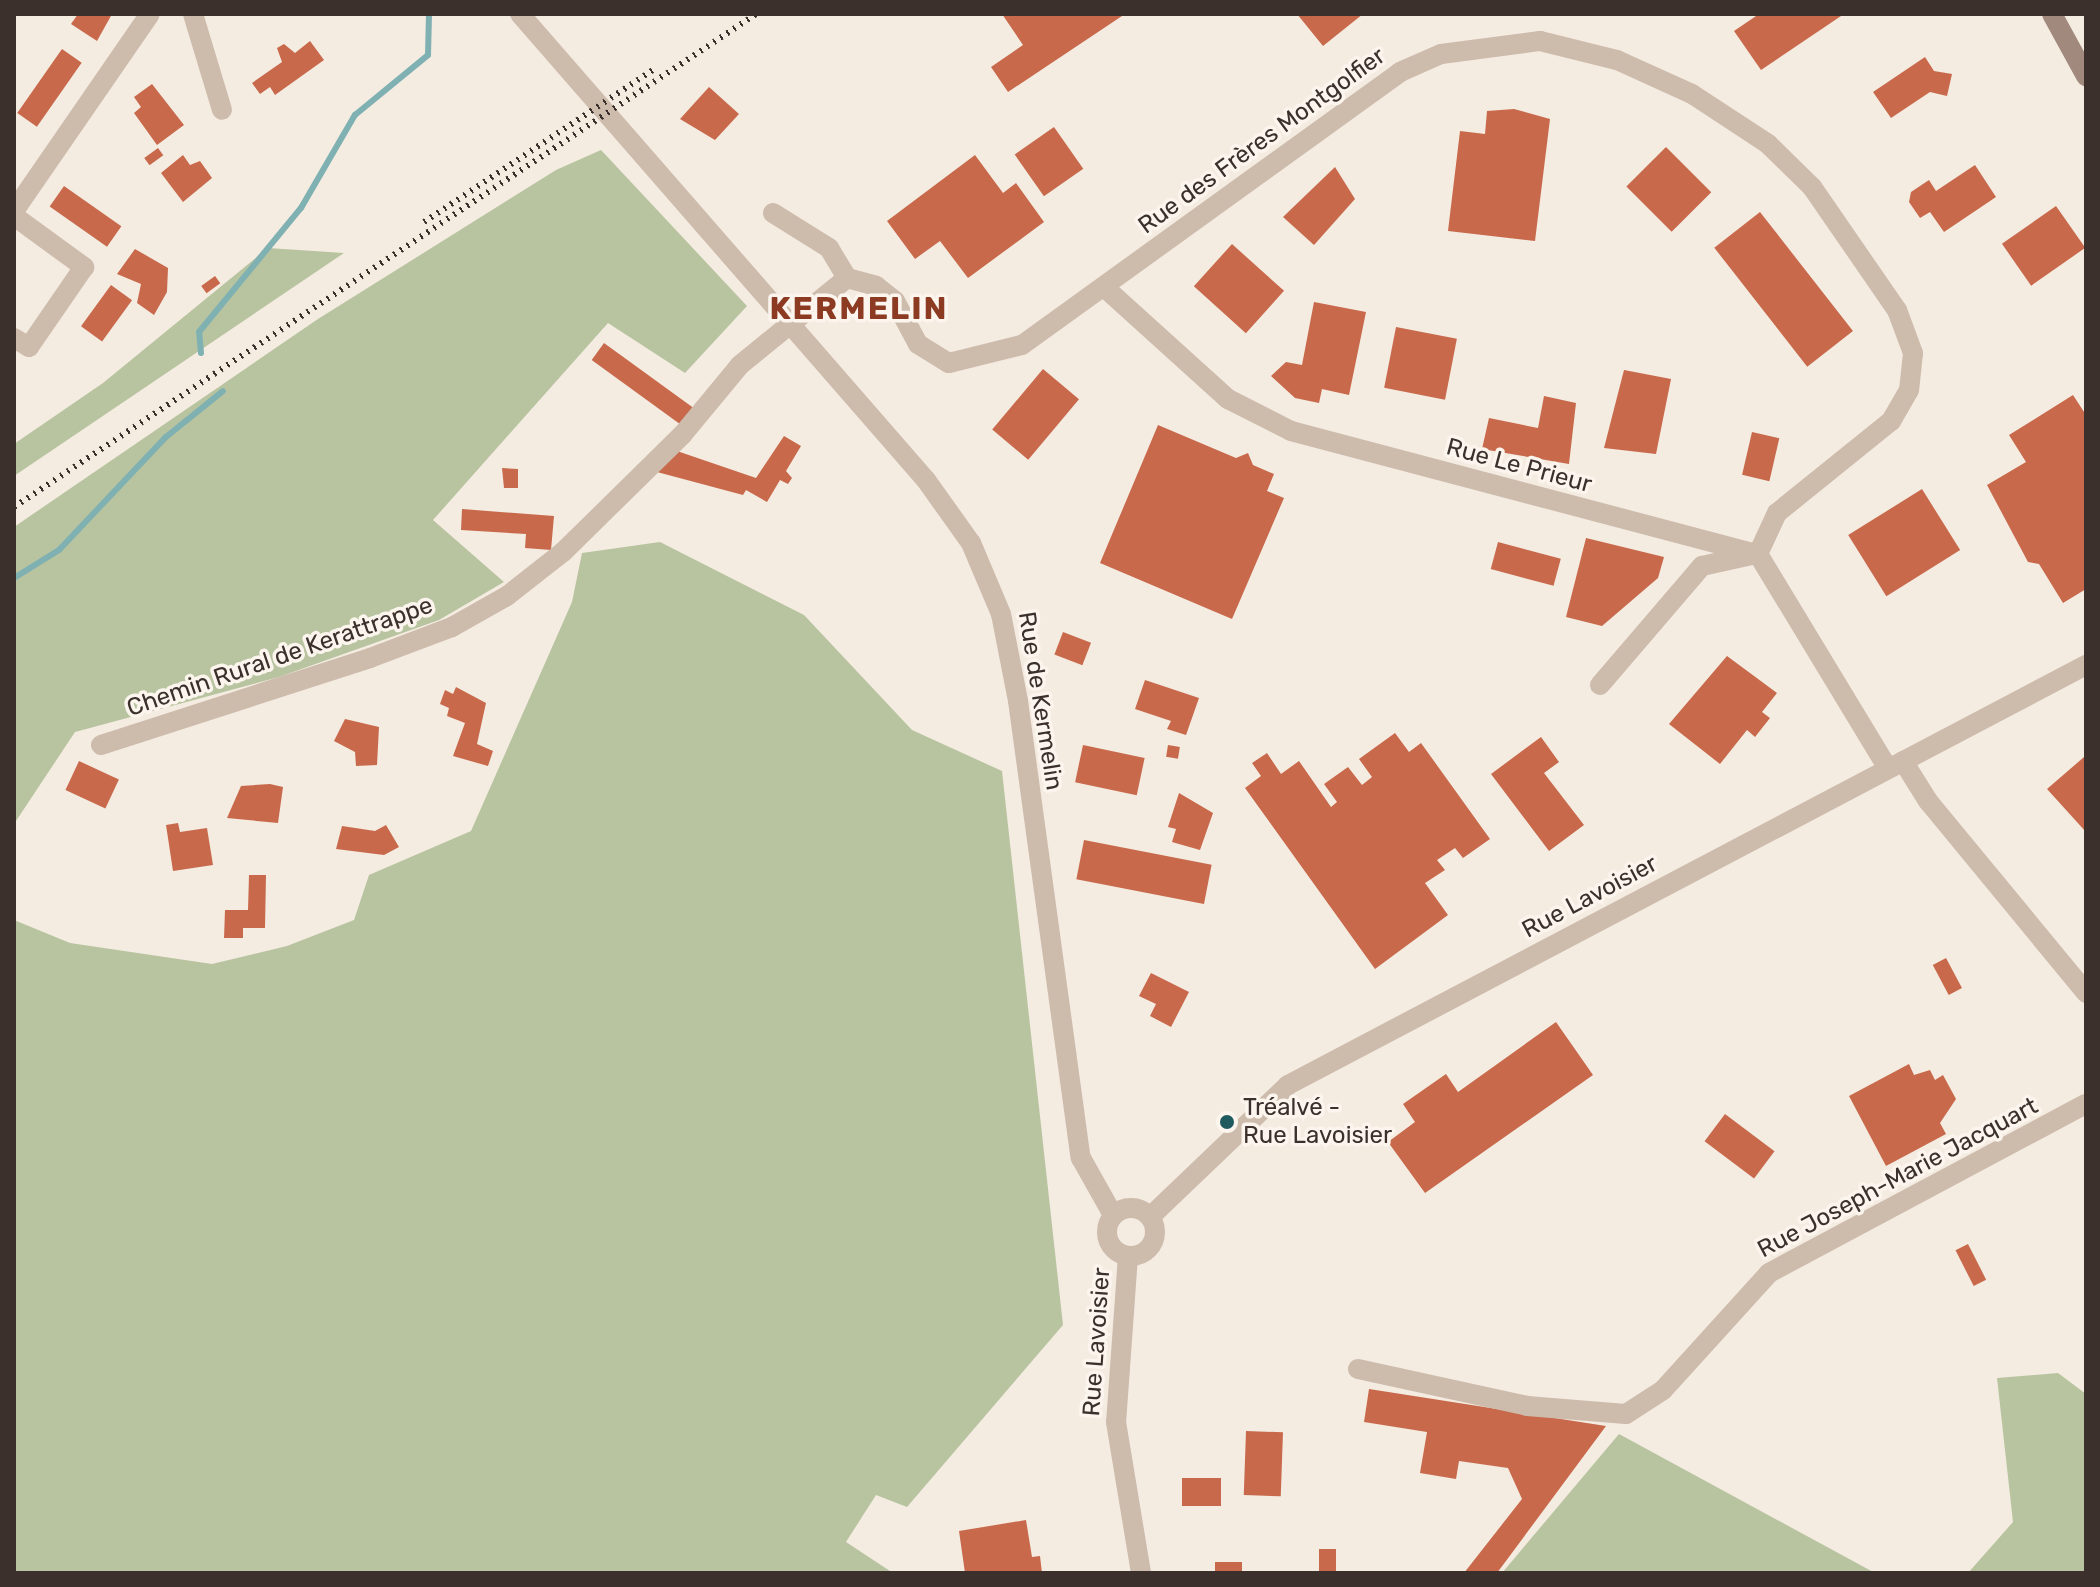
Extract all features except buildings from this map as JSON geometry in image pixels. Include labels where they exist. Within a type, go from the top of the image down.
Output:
[{"type":"main road","points":[[2052,14],[2086,76]]},
{"type":"street","points":[[14,338],[29,347],[84,267],[14,213],[150,14]]},
{"type":"street","points":[[193,14],[222,110]]},
{"type":"street","name":"Rue de Kermelin","points":[[520,14],[953,511],[989,579],[1018,701],[1081,1158],[1113,1215]]},
{"type":"street","name":"Rue des Frères Montgolfier","points":[[847,278],[876,286],[895,301],[928,355],[949,363],[971,361],[1022,345],[1400,72],[1441,54],[1540,41],[1617,60],[1692,94],[1768,144],[1812,187],[1897,310],[1913,353],[1909,390],[1891,421],[1777,513],[1758,554]]},
{"type":"street","points":[[773,213],[829,248],[847,278]]},
{"type":"street","name":"Chemin Rural de Kerattrappe","points":[[101,745],[370,658],[452,627],[507,596],[563,552],[788,322],[847,278]]},
{"type":"street","name":"Rue Le Prieur","points":[[1104,287],[1228,399],[1291,431],[1758,554]]},
{"type":"street","points":[[1600,685],[1702,566],[1758,554],[1895,765],[2086,993]]},
{"type":"street","name":"Rue Lavoisier","points":[[1150,1217],[1288,1085],[2086,665]]},
{"type":"street","name":"Rue Joseph-Marie Jacquart","points":[[1358,1369],[1527,1406],[1626,1414],[1663,1390],[1769,1273],[2086,1104]]},
{"type":"street","points":[[1135,1208],[1150,1217],[1153,1242],[1128,1256],[1109,1242],[1113,1215],[1135,1208]]},
{"type":"street","name":"Rue Lavoisier","points":[[1128,1256],[1116,1422],[1141,1573]]},
{"type":"green space","points":[[601,150],[747,306],[685,373],[608,323],[433,520],[504,582],[439,620],[279,677],[75,732],[14,824],[14,527],[318,319],[556,170]]},
{"type":"green space","points":[[268,248],[344,253],[14,476],[14,444],[103,383]]},
{"type":"green space","points":[[660,542],[804,615],[912,730],[1002,771],[1063,1325],[907,1507],[876,1495],[846,1542],[893,1573],[14,1573],[14,920],[70,943],[212,964],[287,946],[354,920],[369,875],[471,831],[572,602],[582,553]]},
{"type":"green space","points":[[2058,1373],[2086,1394],[2086,1573],[1968,1573],[2013,1522],[1997,1378]]},
{"type":"green space","points":[[1619,1434],[1875,1573],[1502,1573]]},
{"type":"waterway","points":[[201,353],[199,332],[301,208],[355,115],[428,55],[429,14]]},
{"type":"waterway","points":[[14,578],[59,550],[166,437],[223,391]]},
{"type":"railway","points":[[14,507],[756,14]]},
{"type":"railway","points":[[424,222],[654,69]]},
{"type":"place","name":"Tréalvé - Rue Lavoisier","points":[[1227,1122]]},
{"type":"district","name":"KERMELIN","points":[[859,308]]}]
